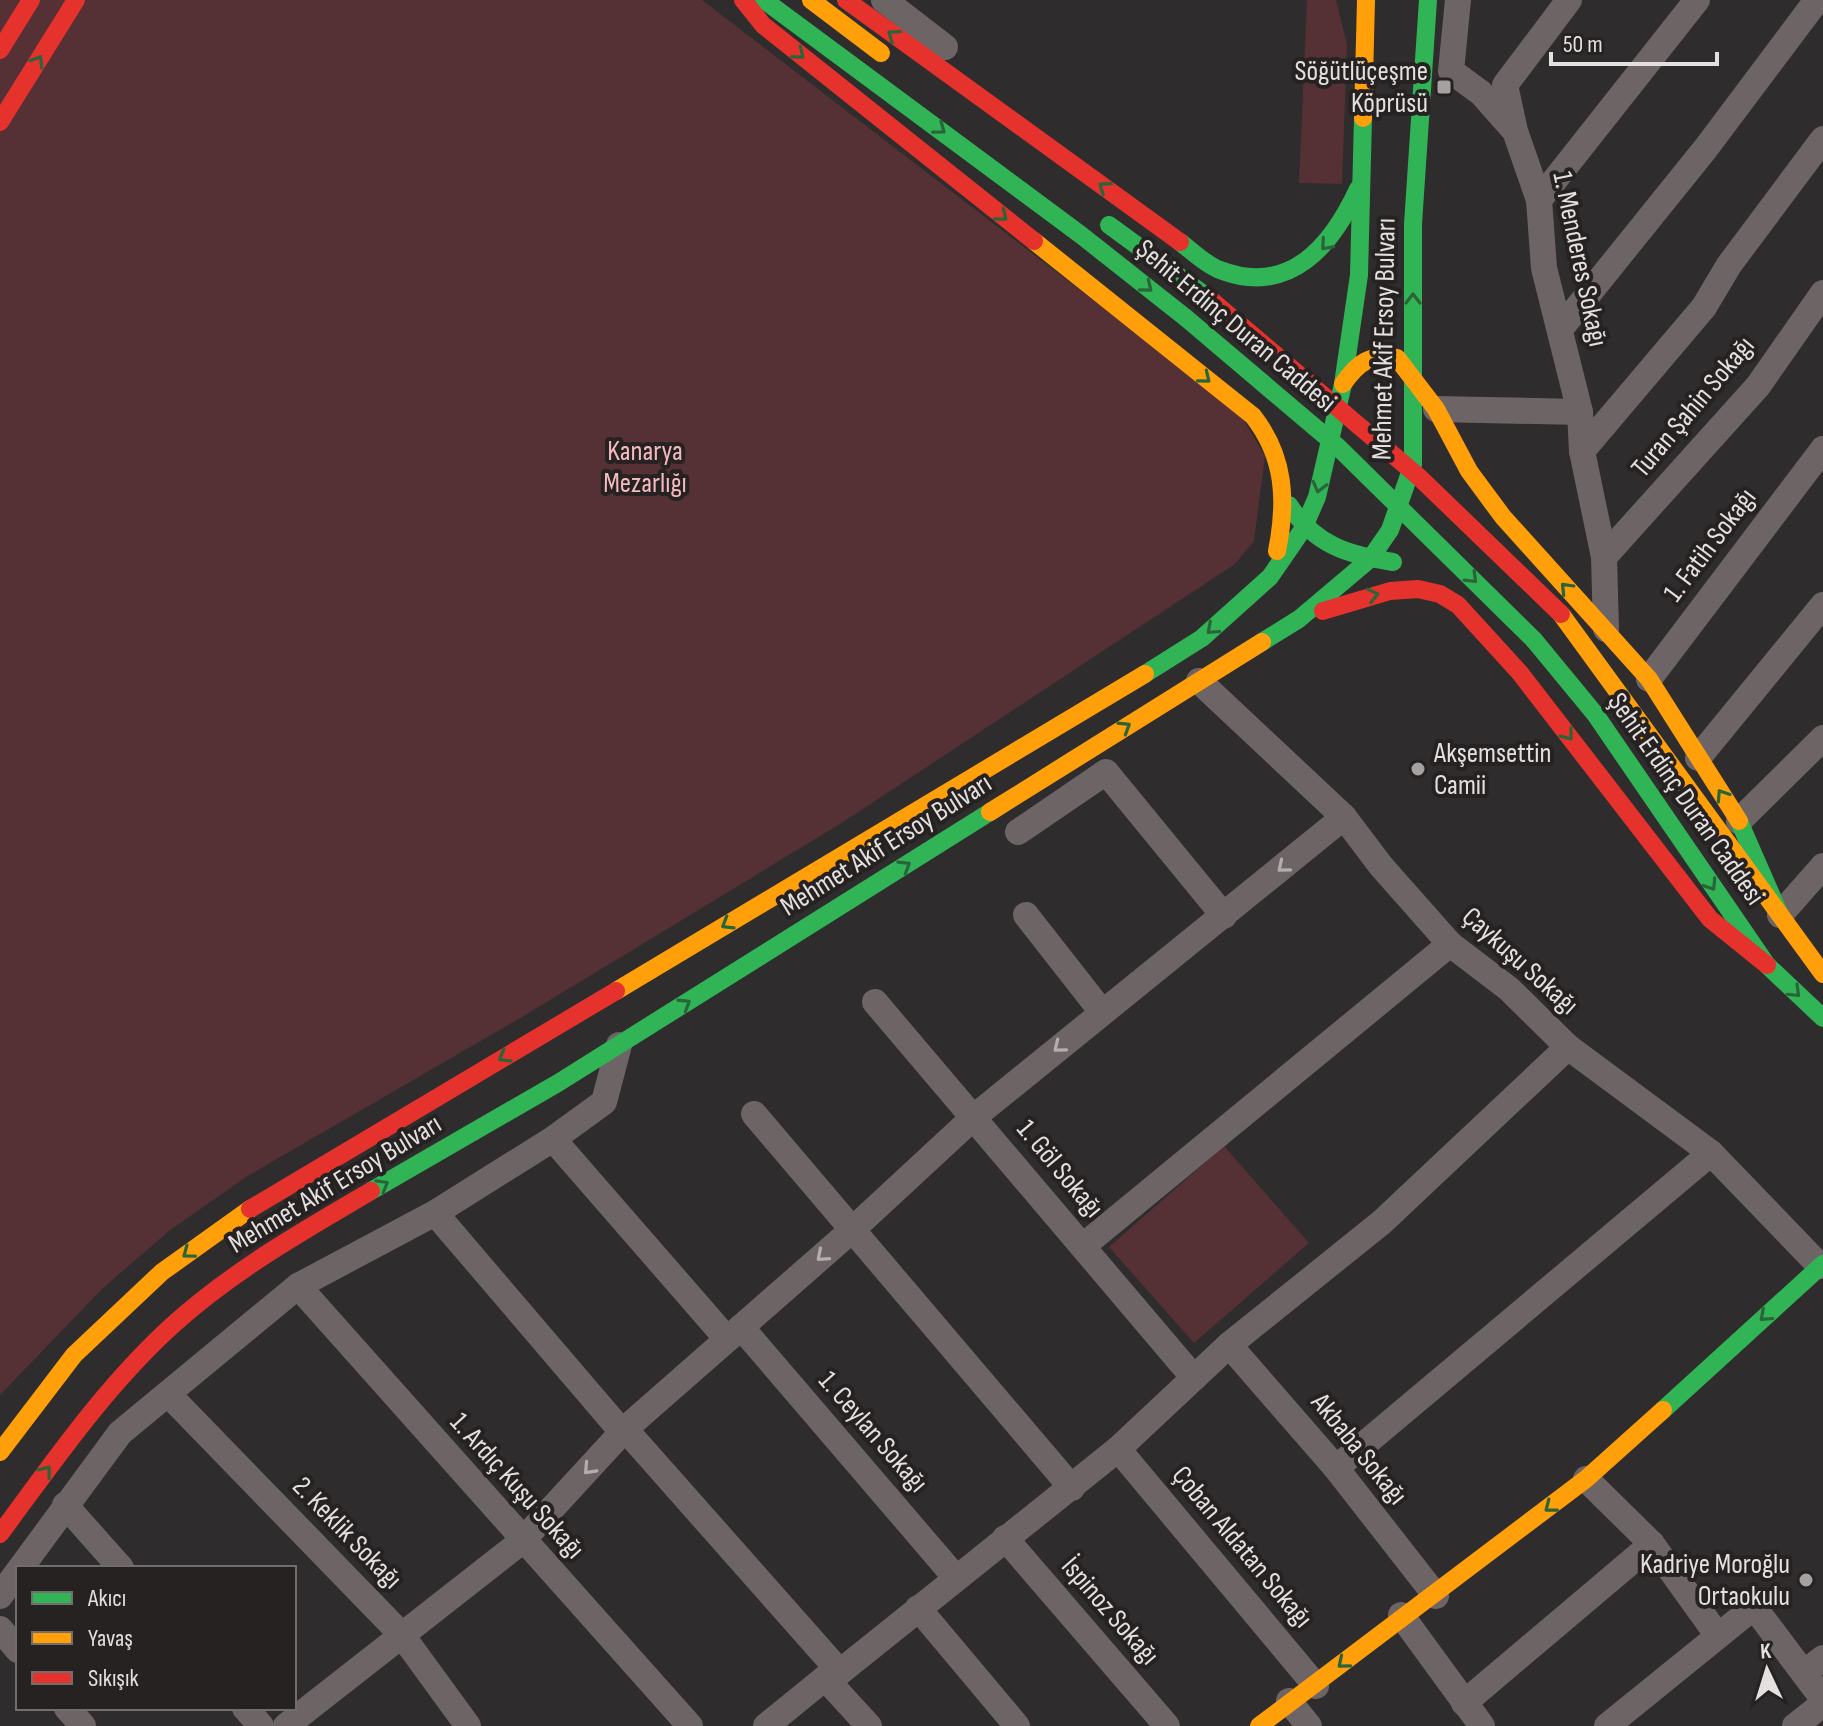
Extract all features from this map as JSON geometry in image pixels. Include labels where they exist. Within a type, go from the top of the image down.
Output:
[{"type":"main road","points":[[0,50],[31,0]]},
{"type":"main road","points":[[0,122],[76,0]]},
{"type":"main road","points":[[743,0],[763,25],[1253,416],[1272,443],[1286,501],[1303,529],[1346,555],[1393,562],[1414,570],[1432,580],[1445,597],[1473,618],[1520,673],[1710,919],[1767,965]]},
{"type":"main road","name":"Şehit Erdinç Duran Caddesi","points":[[764,0],[1081,235],[1186,318],[1337,446],[1534,640],[1595,714],[1767,965],[1823,1018]]},
{"type":"main road","points":[[811,0],[898,67]]},
{"type":"main road","points":[[846,0],[1219,270],[1243,277],[1290,272],[1309,262],[1343,224],[1363,177]]},
{"type":"main road","name":"Mehmet Akif Ersoy Bulvarı","points":[[0,1452],[74,1355],[162,1272],[233,1219],[1081,713],[1202,638],[1270,577],[1303,529],[1317,497],[1343,384],[1359,275],[1366,0]]},
{"type":"main road","name":"Mehmet Akif Ersoy Bulvarı","points":[[0,1534],[82,1423],[174,1324],[266,1252],[619,1045],[1299,619],[1370,559],[1390,530],[1413,464],[1413,224],[1428,0]]},
{"type":"main road","name":"Şehit Erdinç Duran Caddesi","points":[[1099,218],[1210,299],[1419,477],[1561,614],[1823,974]]},
{"type":"main road","points":[[1343,384],[1356,365],[1378,355],[1397,358],[1413,377],[1436,409],[1469,471],[1503,517],[1649,679],[1739,821],[1780,915]]},
{"type":"main road","points":[[1270,577],[1286,501]]},
{"type":"main road","points":[[1299,619],[1390,591],[1418,589],[1445,597]]},
{"type":"main road","points":[[1259,1726],[1289,1701],[1316,1686],[1401,1615],[1436,1596],[1586,1479],[1822,1265]]},
{"type":"street","points":[[884,0],[964,62],[1045,145]]},
{"type":"street","points":[[1458,0],[1451,71],[1481,93],[1515,131]]},
{"type":"street","name":"1. Menderes Sokağı","points":[[1569,0],[1505,85],[1515,131],[1539,200],[1544,268],[1580,412],[1582,451],[1604,557],[1606,629]]},
{"type":"street","points":[[1539,200],[1697,0]]},
{"type":"street","points":[[1561,328],[1820,1]]},
{"type":"street","points":[[1582,451],[1704,307],[1729,265],[1823,139]]},
{"type":"street","name":"Turan Şahin Sokağı","points":[[1604,557],[1758,386],[1823,293]]},
{"type":"street","points":[[1436,409],[1580,412]]},
{"type":"street","name":"1. Fatih Sokağı","points":[[1649,679],[1823,449]]},
{"type":"street","points":[[1698,758],[1823,605]]},
{"type":"street","name":"Çaykuşu Sokağı","points":[[1199,681],[1344,817],[1381,866],[1450,944],[1509,989],[1568,1047],[1711,1153],[1822,1265]]},
{"type":"street","points":[[1739,821],[1823,738]]},
{"type":"street","points":[[1018,832],[1106,772],[1224,916]]},
{"type":"street","points":[[286,1726],[522,1541],[624,1431],[852,1230],[974,1117],[1344,817]]},
{"type":"street","points":[[1780,915],[1823,866]]},
{"type":"street","points":[[1026,915],[1102,1012]]},
{"type":"street","points":[[1083,1246],[1450,944]]},
{"type":"street","name":"1. Göl Sokağı","points":[[875,1002],[1194,1378]]},
{"type":"street","points":[[21,1566],[120,1433],[298,1286],[435,1213],[553,1139],[604,1102],[619,1045]]},
{"type":"street","points":[[766,1726],[1072,1488],[1229,1345],[1382,1222],[1568,1047]]},
{"type":"street","points":[[754,1114],[1072,1488]]},
{"type":"street","name":"1. Ceylan Sokağı","points":[[553,1139],[956,1578]]},
{"type":"street","points":[[1336,1468],[1711,1153]]},
{"type":"street","points":[[435,1213],[833,1675],[869,1726]]},
{"type":"street","name":"1. Ardıç Kuşu Sokağı","points":[[298,1286],[690,1726]]},
{"type":"street","name":"Akbaba Sokağı","points":[[1229,1345],[1336,1468],[1436,1596]]},
{"type":"street","name":"2. Keklik Sokağı","points":[[169,1395],[401,1634],[468,1726]]},
{"type":"street","name":"Çoban Aldatan Sokağı","points":[[1118,1449],[1316,1686]]},
{"type":"street","points":[[1586,1479],[1652,1544],[1718,1636]]},
{"type":"street","points":[[65,1505],[119,1566]]},
{"type":"street","name":"İspinoz Sokağı","points":[[1005,1538],[1167,1726]]},
{"type":"street","points":[[1464,1703],[1652,1544]]},
{"type":"street","points":[[0,1596],[16,1574]]},
{"type":"street","points":[[1607,1726],[1754,1607],[1814,1666],[1823,1702],[1795,1726]]},
{"type":"street","points":[[918,1608],[1017,1726]]},
{"type":"street","points":[[1401,1615],[1482,1726]]},
{"type":"street","points":[[0,1629],[16,1648]]},
{"type":"street","points":[[1289,1701],[1309,1726]]},
{"type":"street","points":[[69,1710],[83,1726]]},
{"type":"street","points":[[247,1710],[261,1726]]},
{"type":"green space","name":"Kanarya Mezarlığı","points":[[0,0],[702,0],[1239,412],[1265,456],[1254,541],[1235,564],[840,824],[522,1017],[246,1177],[169,1231],[103,1288],[0,1395]]},
{"type":"green space","points":[[1307,0],[1336,0],[1347,44],[1342,184],[1299,183]]},
{"type":"green space","points":[[1224,1146],[1309,1243],[1194,1343],[1109,1247]]},
{"type":"traffic: fast","points":[[764,0],[1081,235],[1186,318]]},
{"type":"traffic: fast","points":[[1262,642],[1299,619],[1370,559],[1390,530],[1413,464],[1413,224],[1428,0]]},
{"type":"traffic: fast","points":[[1145,674],[1202,638],[1270,577],[1303,529],[1317,497],[1343,384],[1359,275],[1363,118]]},
{"type":"traffic: fast","points":[[1180,242],[1220,270],[1245,277],[1267,277],[1288,271],[1306,261],[1321,246],[1335,229],[1358,189]]},
{"type":"traffic: fast","points":[[1109,225],[1210,299]]},
{"type":"traffic: fast","points":[[1186,318],[1337,446],[1534,640]]},
{"type":"traffic: fast","points":[[1289,505],[1321,539],[1361,556],[1393,562]]},
{"type":"traffic: fast","points":[[1534,640],[1595,714],[1767,965],[1823,1018]]},
{"type":"traffic: fast","points":[[371,1191],[558,1083],[990,812]]},
{"type":"traffic: fast","points":[[1739,821],[1780,915]]},
{"type":"traffic: fast","points":[[1663,1410],[1823,1264]]},
{"type":"traffic: slow","points":[[811,0],[881,53]]},
{"type":"traffic: slow","points":[[1363,118],[1366,0]]},
{"type":"traffic: slow","points":[[1034,241],[1253,416],[1272,447],[1281,480],[1282,515],[1277,551]]},
{"type":"traffic: slow","points":[[1343,384],[1366,361],[1379,357],[1397,358],[1436,409],[1469,471],[1503,517],[1649,679],[1739,821]]},
{"type":"traffic: slow","points":[[1561,614],[1823,974]]},
{"type":"traffic: slow","points":[[990,812],[1262,642]]},
{"type":"traffic: slow","points":[[616,991],[1145,674]]},
{"type":"traffic: slow","points":[[0,1452],[74,1355],[162,1272],[250,1209]]},
{"type":"traffic: slow","points":[[1259,1726],[1586,1479],[1663,1410]]},
{"type":"traffic: jam","points":[[0,50],[31,0]]},
{"type":"traffic: jam","points":[[0,122],[76,0]]},
{"type":"traffic: jam","points":[[743,0],[763,25],[1034,241]]},
{"type":"traffic: jam","points":[[846,0],[1180,242]]},
{"type":"traffic: jam","points":[[1210,299],[1419,477],[1561,614]]},
{"type":"traffic: jam","points":[[1323,611],[1390,591],[1418,589],[1440,594],[1458,605],[1520,673],[1710,919],[1767,965]]},
{"type":"traffic: jam","points":[[250,1209],[616,991]]},
{"type":"traffic: jam","points":[[0,1534],[104,1397],[175,1323],[245,1268],[371,1191]]},
{"type":"place","name":"Söğütlüçeşme Köprüsü","points":[[1444,87]]},
{"type":"place","name":"Akşemsettin Camii","points":[[1418,769]]},
{"type":"place","name":"Kadriye Moroğlu Ortaokulu","points":[[1806,1580]]}]
